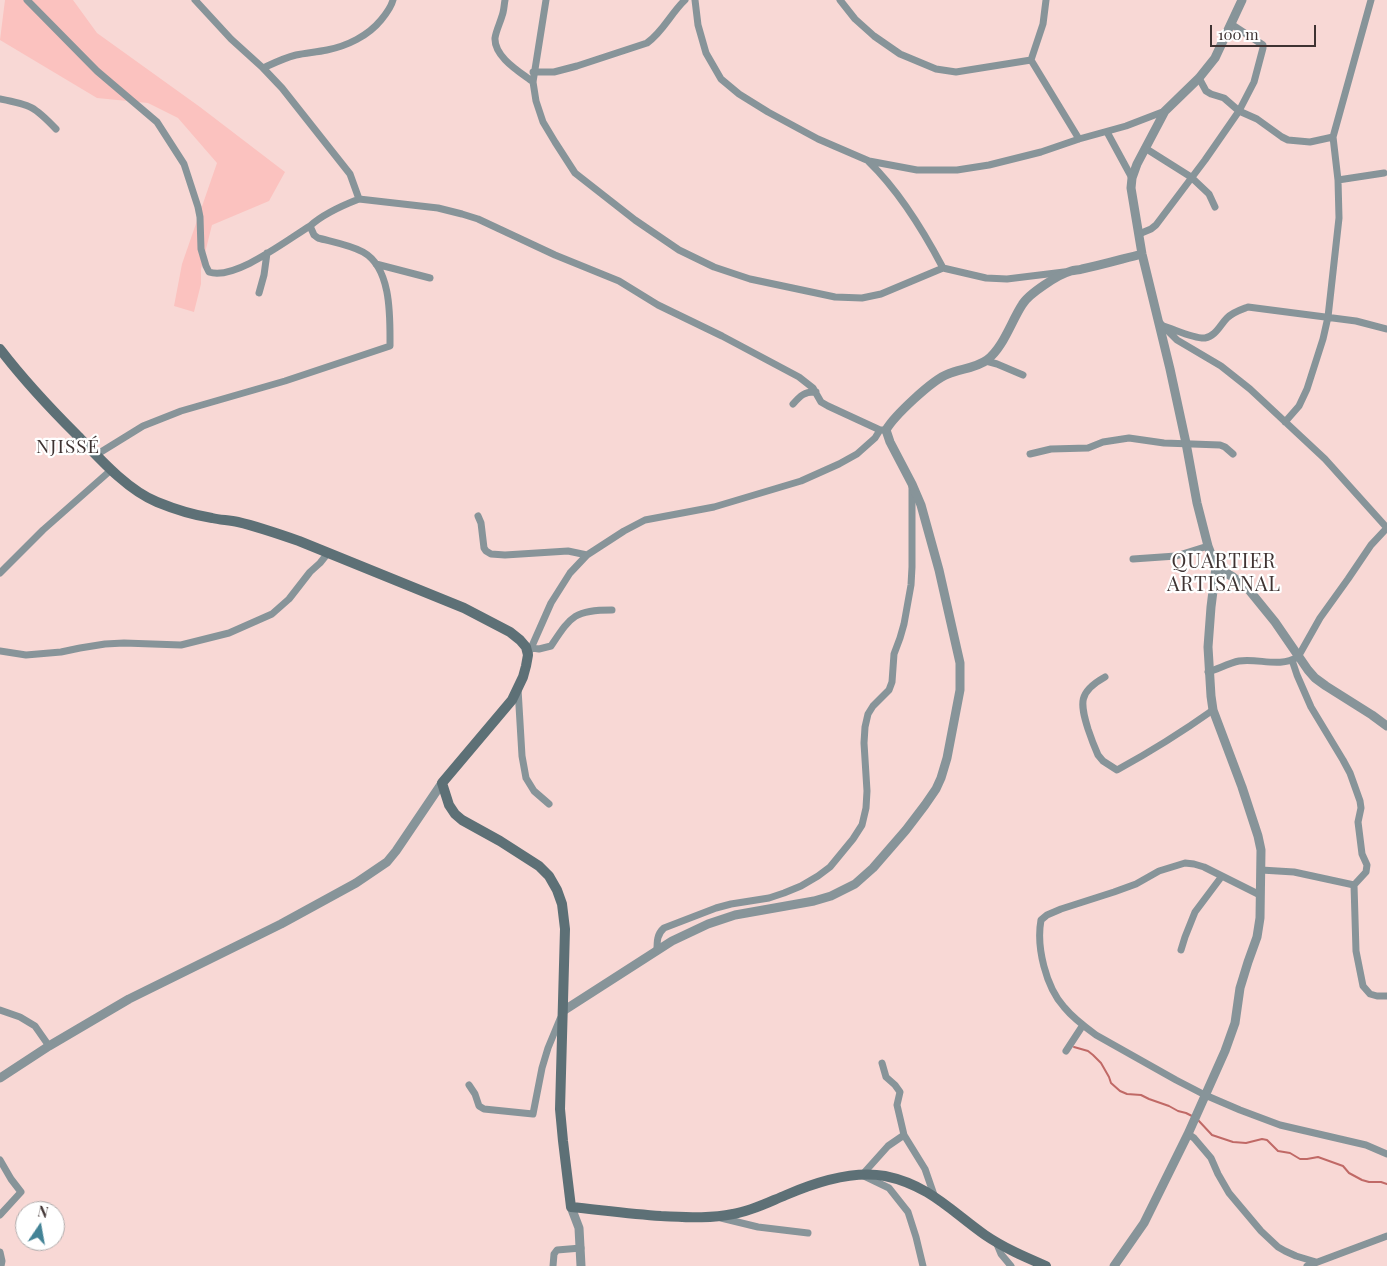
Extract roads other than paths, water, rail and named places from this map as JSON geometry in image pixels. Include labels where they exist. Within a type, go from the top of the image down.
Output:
[{"type":"main road","points":[[0,349],[37,393],[96,455],[111,470],[147,498],[194,514],[275,532],[328,553],[497,624],[520,640],[530,652],[525,671],[512,700],[442,783],[448,805],[454,814],[539,866],[549,876],[562,904],[565,929],[560,1109],[571,1207],[686,1218],[718,1217],[746,1211],[804,1187],[827,1180],[862,1174],[886,1176],[916,1186],[934,1196],[984,1235],[1046,1266]]},
{"type":"street","points":[[27,0],[97,71],[157,122],[184,164],[198,207],[201,249],[209,272],[221,274],[239,269],[343,205],[358,199],[438,208],[478,219],[556,255],[619,281],[658,304],[799,377],[828,406],[883,430],[921,505],[960,663],[961,679],[947,758],[936,789],[925,805],[873,868],[855,884],[832,896],[814,901],[735,914],[708,924],[657,951],[563,1012],[542,1068],[533,1114],[484,1109],[479,1106],[470,1085]]},
{"type":"street","points":[[195,0],[231,39],[282,88],[350,174],[358,199]]},
{"type":"street","points":[[263,68],[297,55],[348,44],[379,23],[393,0]]},
{"type":"street","points":[[505,0],[496,45],[499,53],[533,82]]},
{"type":"street","points":[[546,0],[533,72],[533,82],[536,102],[543,122],[554,142],[576,173],[635,220],[679,250],[714,267],[750,279],[825,295],[862,298],[881,294],[943,268],[986,278],[1007,279],[1081,269],[1142,254]]},
{"type":"street","points":[[533,72],[554,72],[647,43],[656,37],[675,10],[686,0]]},
{"type":"street","points":[[695,0],[698,26],[706,53],[721,79],[739,94],[768,112],[818,139],[869,161],[917,170],[957,170],[989,165],[1041,152],[1165,112]]},
{"type":"street","points":[[840,0],[855,19],[874,36],[900,54],[936,69],[956,72],[1031,60]]},
{"type":"street","points":[[1046,0],[1043,24],[1031,60],[1079,140]]},
{"type":"street","points":[[1114,1266],[1141,1229],[1188,1134],[1225,1051],[1234,1028],[1243,978],[1257,937],[1260,918],[1261,850],[1236,771],[1213,710],[1208,672],[1210,615],[1216,567],[1208,546],[1197,503],[1161,324],[1142,254],[1131,188],[1137,164],[1165,112],[1199,78],[1214,58],[1242,0]]},
{"type":"street","points":[[1286,422],[1299,406],[1308,389],[1328,317],[1339,218],[1338,180],[1333,137],[1371,0]]},
{"type":"street","points":[[1139,234],[1152,229],[1156,225],[1190,177],[1222,137],[1254,82],[1263,44],[1231,24]]},
{"type":"street","points":[[1199,78],[1206,90],[1211,94],[1224,98],[1238,111],[1257,119],[1288,140],[1310,142],[1333,137]]},
{"type":"street","points":[[0,99],[21,103],[34,108],[56,129]]},
{"type":"street","points":[[1107,132],[1132,178]]},
{"type":"street","points":[[1145,148],[1190,177],[1209,194],[1215,207]]},
{"type":"street","points":[[869,161],[925,234],[943,268]]},
{"type":"street","points":[[1338,180],[1384,174]]},
{"type":"street","points":[[96,455],[143,426],[181,411],[285,381],[390,346],[388,292],[376,264],[363,252],[318,238],[314,235],[310,226]]},
{"type":"street","points":[[259,293],[267,253]]},
{"type":"street","points":[[376,264],[430,278]]},
{"type":"street","points":[[530,652],[551,603],[570,573],[587,555],[645,520],[714,507],[801,481],[857,454],[932,382],[942,376],[986,361],[997,350],[1022,304],[1030,295],[1070,271]]},
{"type":"street","points":[[1161,324],[1199,338],[1206,338],[1213,334],[1236,311],[1248,307],[1356,321],[1387,329]]},
{"type":"street","points":[[1161,324],[1177,340],[1221,366],[1250,389],[1340,475],[1387,528],[1371,545],[1320,618],[1295,658],[1297,675],[1312,706],[1350,773],[1360,801],[1361,808],[1358,822],[1362,854],[1367,864],[1366,872],[1354,885],[1356,951],[1363,986],[1370,994],[1387,996]]},
{"type":"street","points":[[986,361],[1023,375]]},
{"type":"street","points":[[793,404],[804,393],[816,392]]},
{"type":"street","points":[[1030,454],[1051,449],[1088,448],[1103,442],[1129,438],[1164,443],[1220,445],[1233,454]]},
{"type":"street","points":[[0,573],[43,530],[111,470]]},
{"type":"street","points":[[657,951],[657,938],[659,932],[664,928],[716,908],[784,894],[818,876],[830,867],[862,825],[867,791],[864,744],[865,727],[868,714],[888,690],[892,682],[894,654],[904,624],[911,585],[912,484]]},
{"type":"street","points":[[478,516],[481,523],[484,548],[486,552],[491,554],[505,555],[568,551],[587,555]]},
{"type":"street","points":[[1133,559],[1176,556],[1208,546]]},
{"type":"street","points":[[0,651],[26,655],[61,652],[105,644],[181,646],[229,633],[272,614],[289,599],[328,553]]},
{"type":"street","points":[[1216,567],[1234,577],[1250,590],[1275,622],[1295,658],[1316,678],[1372,714],[1387,726]]},
{"type":"street","points":[[530,652],[551,646],[562,628],[571,618],[581,613],[612,610]]},
{"type":"street","points":[[1208,672],[1238,661],[1273,663],[1295,658]]},
{"type":"street","points":[[1105,677],[1088,689],[1082,707],[1098,755],[1103,761],[1117,770],[1150,752],[1213,710]]},
{"type":"street","points":[[518,688],[522,756],[526,778],[534,791],[549,804]]},
{"type":"street","points":[[0,1078],[129,999],[281,924],[356,884],[387,862],[442,783]]},
{"type":"street","points":[[1260,895],[1204,867],[1185,863],[1159,871],[1136,884],[1047,915],[1041,920],[1039,931],[1042,956],[1050,987],[1064,1008],[1096,1035],[1205,1095],[1280,1125],[1366,1146],[1387,1154]]},
{"type":"street","points":[[1261,870],[1294,872],[1354,885]]},
{"type":"street","points":[[1181,950],[1184,937],[1195,912],[1222,876]]},
{"type":"street","points":[[0,1010],[20,1017],[35,1026],[50,1046]]},
{"type":"street","points":[[1066,1050],[1083,1025]]},
{"type":"street","points":[[882,1063],[886,1076],[900,1092],[897,1105],[904,1135],[925,1169],[934,1196]]},
{"type":"street","points":[[1188,1134],[1194,1138],[1211,1158],[1229,1193],[1261,1231],[1285,1251],[1316,1262]]},
{"type":"street","points":[[904,1135],[888,1146],[862,1174],[889,1188],[908,1212],[923,1266]]},
{"type":"street","points":[[0,1160],[21,1192],[0,1215]]},
{"type":"street","points":[[571,1207],[579,1228],[581,1266]]},
{"type":"street","points":[[718,1217],[758,1227],[808,1233]]},
{"type":"street","points":[[1307,1266],[1387,1236]]},
{"type":"street","points":[[996,1242],[1001,1254],[1011,1266]]},
{"type":"street","points":[[553,1266],[554,1254],[557,1250],[581,1248]]},
{"type":"street","points":[[0,1252],[2,1261],[0,1266]]},
{"type":"waterway","points":[[1074,1047],[1088,1051],[1093,1055],[1101,1063],[1111,1083],[1120,1091],[1127,1094],[1141,1095],[1192,1116]]},
{"type":"waterway","points":[[1198,1120],[1212,1135],[1233,1142],[1246,1143],[1262,1139],[1267,1140],[1278,1151],[1290,1153],[1300,1159],[1318,1157],[1343,1166],[1349,1173],[1362,1180],[1387,1184]]},
{"type":"district","name":"NJISSÉ","points":[[68,447]]},
{"type":"district","name":"QUARTIER ARTISANAL","points":[[1224,574]]}]
